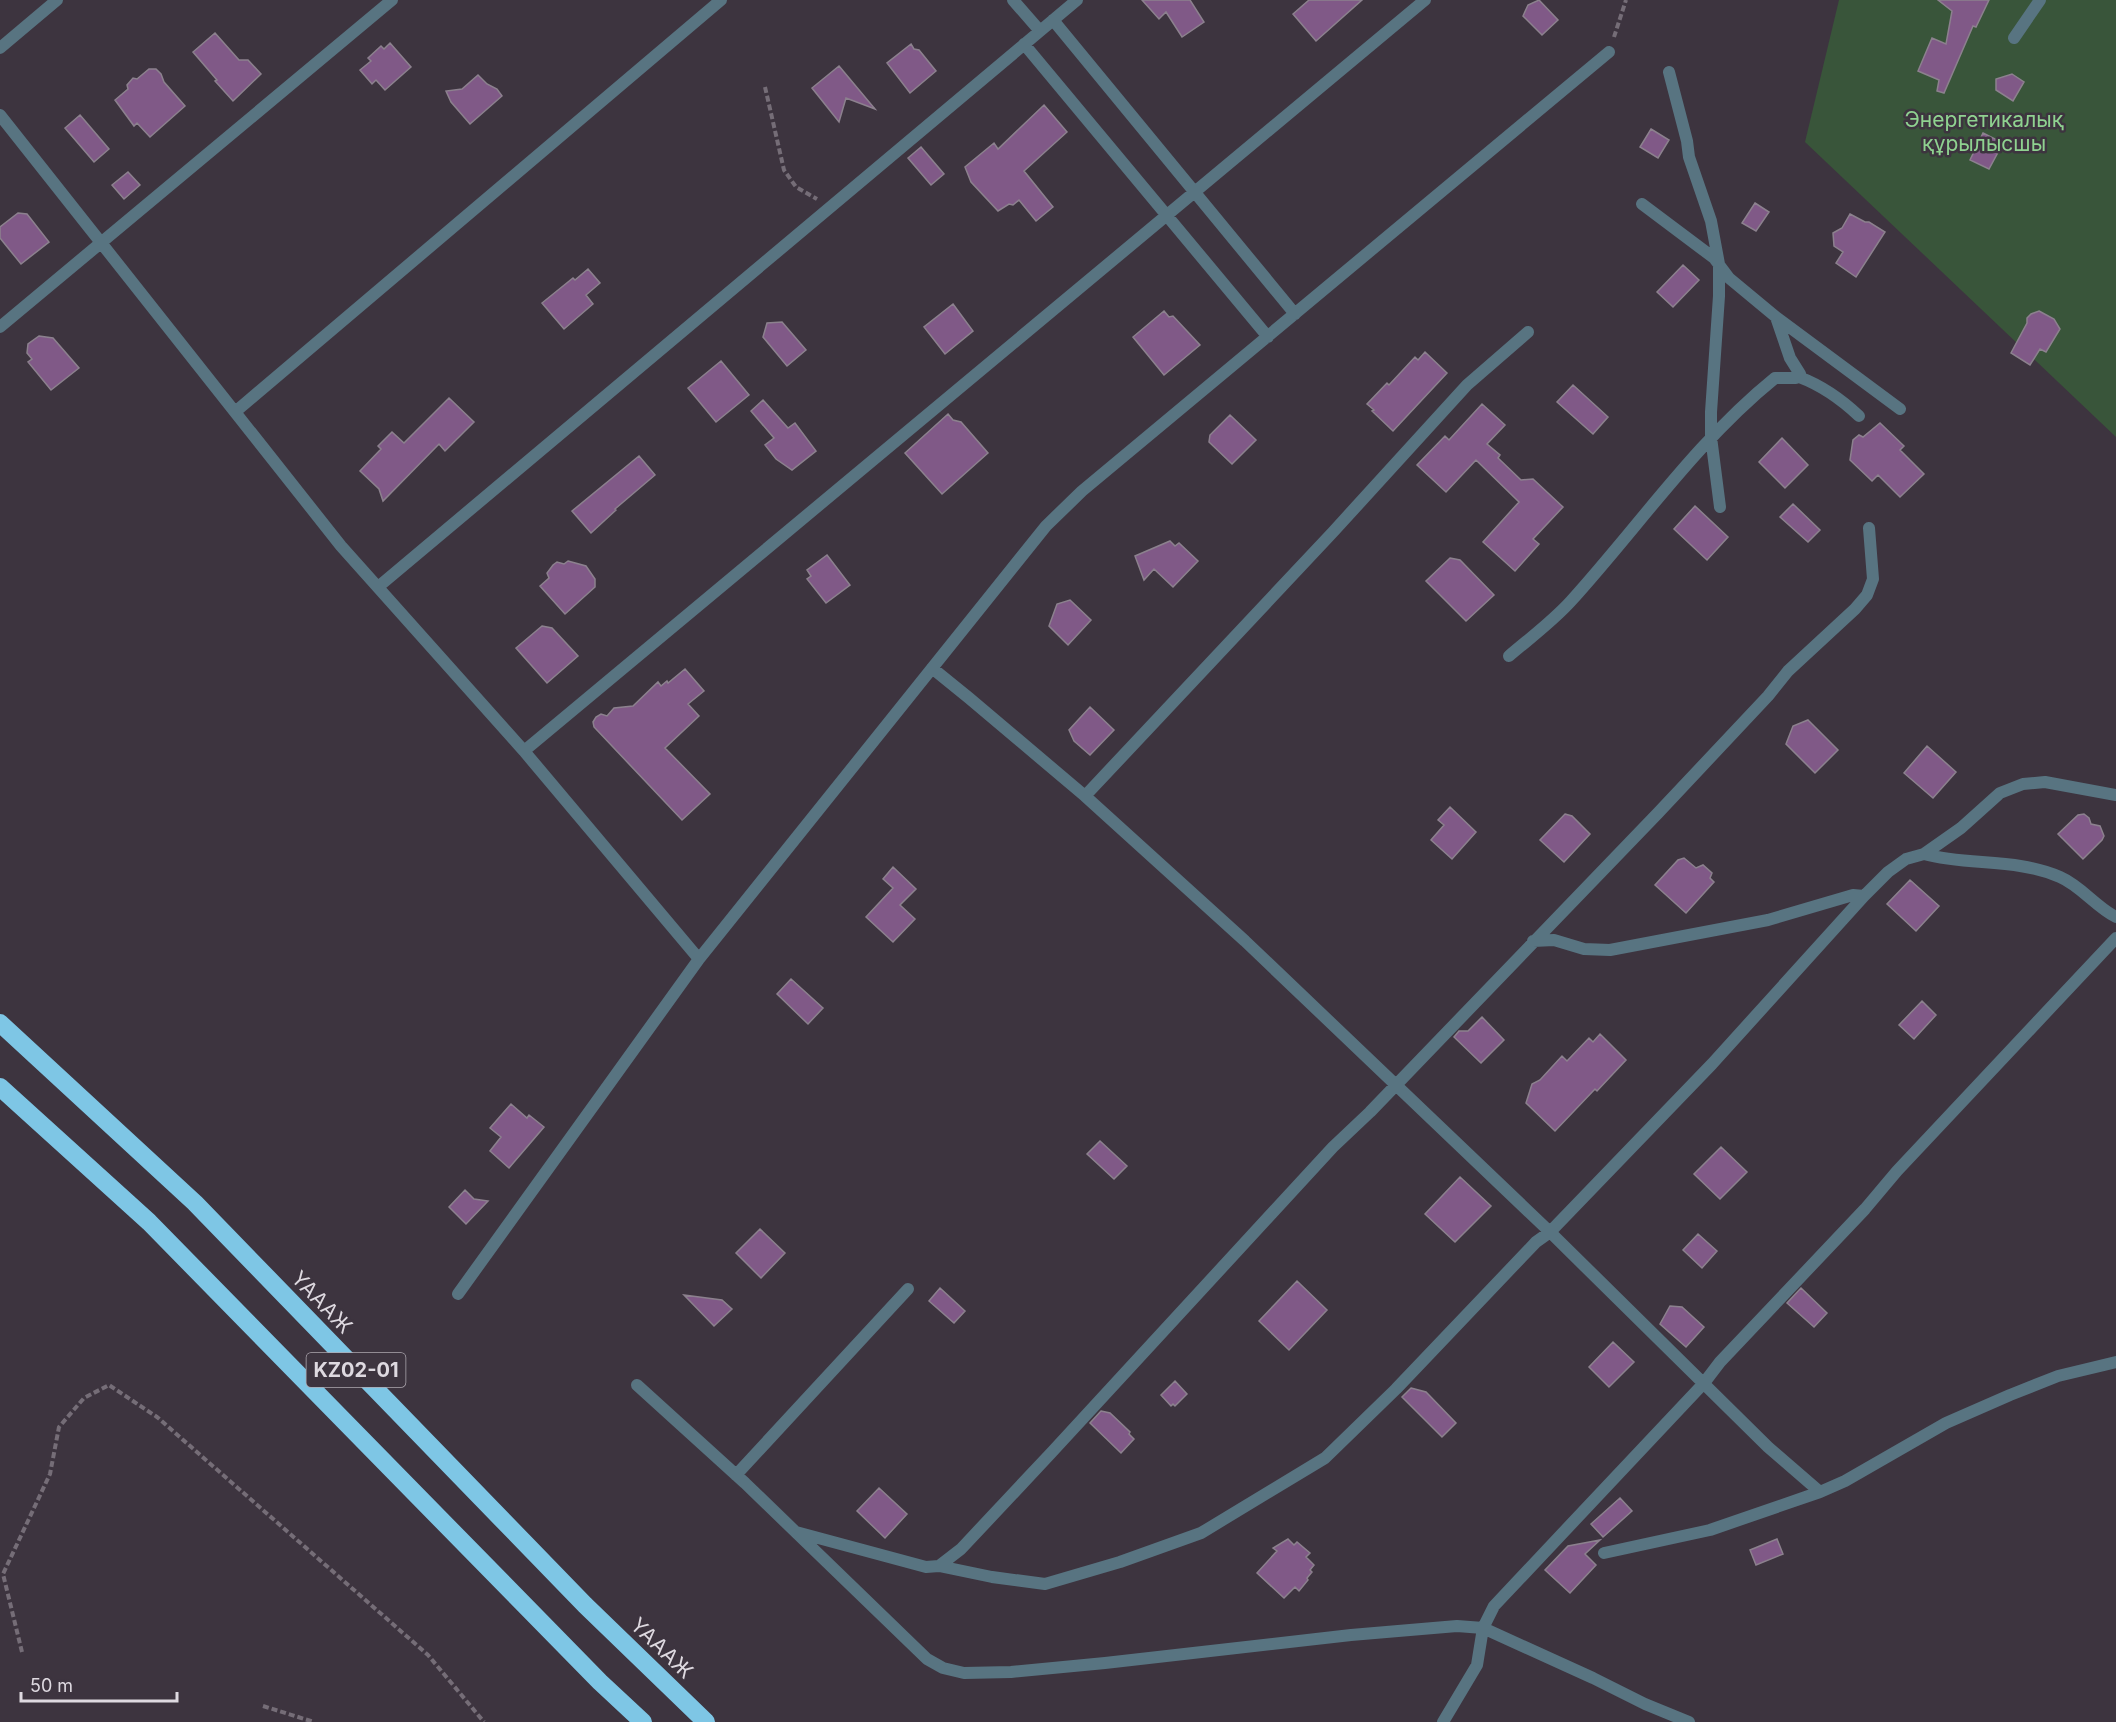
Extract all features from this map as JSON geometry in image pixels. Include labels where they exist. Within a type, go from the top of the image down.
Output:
[{"type":"highway","name":"ҮАААЖ","points":[[0,1023],[195,1203],[585,1605],[706,1722]]},
{"type":"highway","name":"KZ02-01","points":[[0,1087],[149,1222],[600,1682],[643,1722]]},
{"type":"street","points":[[0,48],[57,0]]},
{"type":"street","points":[[0,327],[392,0]]},
{"type":"street","points":[[235,412],[721,0]]},
{"type":"street","points":[[1013,0],[1040,31]]},
{"type":"street","points":[[378,587],[1077,0]]},
{"type":"street","points":[[524,751],[1425,0]]},
{"type":"street","points":[[2014,38],[2040,0]]},
{"type":"street","points":[[1053,20],[1295,314]]},
{"type":"street","points":[[1024,44],[1268,337]]},
{"type":"street","points":[[458,1294],[699,959],[1046,526],[1082,491],[1609,52]]},
{"type":"street","points":[[1669,72],[1689,156],[1711,221],[1719,264],[1711,412],[1711,436],[1719,507]]},
{"type":"street","points":[[0,115],[341,546],[524,751],[699,959]]},
{"type":"street","points":[[1642,204],[1714,258],[1729,278],[1776,317],[1900,409]]},
{"type":"street","points":[[1776,317],[1790,358],[1799,376]]},
{"type":"street","points":[[1085,796],[1467,385],[1528,332]]},
{"type":"street","points":[[1509,656],[1569,603],[1711,436],[1745,402],[1775,378],[1799,376],[1814,382],[1841,398],[1859,416]]},
{"type":"street","points":[[939,1566],[961,1549],[1333,1147],[1395,1086],[1689,780],[1768,696],[1788,671],[1855,609],[1867,595],[1873,579],[1869,528]]},
{"type":"street","points":[[932,668],[1085,796],[1245,941],[1550,1232],[1768,1447],[1820,1492]]},
{"type":"street","points":[[796,1532],[926,1567],[939,1566],[992,1577],[1044,1584],[1120,1562],[1201,1533],[1326,1458],[1396,1389],[1536,1242],[1550,1232],[1704,1072],[1888,872],[1906,859],[1924,854],[1961,828],[2000,793],[2023,784],[2045,782],[2116,795]]},
{"type":"street","points":[[1924,854],[1939,858],[1977,861],[2048,872],[2062,878],[2106,912],[2116,917]]},
{"type":"street","points":[[1533,941],[1554,940],[1584,949],[1610,950],[1768,920],[1853,895],[1864,896]]},
{"type":"street","points":[[1443,1722],[1477,1665],[1483,1628],[1494,1606],[2116,938]]},
{"type":"street","points":[[736,1475],[908,1289]]},
{"type":"street","points":[[1604,1553],[1710,1530],[1820,1492],[1845,1481],[1946,1423],[2058,1376],[2116,1362]]},
{"type":"street","points":[[637,1385],[736,1475],[927,1659],[943,1668],[964,1673],[1011,1672],[1351,1635],[1457,1626],[1483,1628],[1645,1704],[1689,1722]]},
{"type":"path","points":[[1609,52],[1626,0]]},
{"type":"path","points":[[765,87],[784,170],[796,188],[831,207]]},
{"type":"path","points":[[22,1652],[3,1574],[50,1474],[59,1427],[84,1398],[109,1385],[157,1417],[428,1655],[484,1722]]},
{"type":"path","points":[[263,1706],[314,1722]]},
{"type":"green space","name":"Энергетикалық құрылысшы","points":[[1839,0],[2116,0],[2116,437],[1805,142]]},
{"type":"building","points":[[1142,0],[1190,0],[1204,22],[1182,37],[1166,12],[1159,19]]},
{"type":"building","points":[[1309,0],[1362,0],[1316,41],[1293,14]]},
{"type":"building","points":[[1539,0],[1558,20],[1542,35],[1523,16],[1528,5]]},
{"type":"building","points":[[1938,0],[1989,0],[1976,27],[1973,26],[1944,93],[1937,91],[1939,80],[1918,71],[1932,38],[1946,44],[1952,11]]},
{"type":"building","points":[[215,33],[239,60],[248,60],[261,74],[233,101],[193,52]]},
{"type":"building","points":[[390,43],[411,67],[385,90],[376,80],[372,84],[360,70],[371,61],[368,58],[381,46],[384,49]]},
{"type":"building","points":[[911,44],[936,71],[910,93],[887,63]]},
{"type":"building","points":[[839,66],[875,109],[846,98],[839,122],[812,88]]},
{"type":"building","points":[[149,69],[156,69],[161,74],[164,82],[185,106],[150,137],[137,123],[134,126],[115,100],[128,89],[127,85],[133,78],[137,79]]},
{"type":"building","points":[[2012,74],[2024,82],[2013,101],[1996,90],[1996,79]]},
{"type":"building","points":[[478,75],[487,84],[497,89],[502,96],[470,124],[451,102],[446,91],[462,89]]},
{"type":"building","points":[[1044,105],[1067,132],[1024,171],[1053,207],[1036,221],[1019,200],[998,211],[971,182],[965,167],[994,143],[998,149]]},
{"type":"building","points":[[80,115],[109,149],[94,162],[65,128]]},
{"type":"building","points":[[1651,129],[1669,140],[1658,158],[1640,147]]},
{"type":"building","points":[[1983,133],[2003,143],[1989,169],[1970,160]]},
{"type":"building","points":[[921,147],[944,174],[931,185],[908,158]]},
{"type":"building","points":[[128,172],[140,185],[124,199],[112,185]]},
{"type":"building","points":[[1755,203],[1769,212],[1756,231],[1742,223]]},
{"type":"building","points":[[18,213],[27,214],[49,242],[21,264],[0,238],[0,227]]},
{"type":"building","points":[[1850,214],[1885,232],[1856,277],[1836,263],[1843,252],[1834,246],[1833,233],[1842,228]]},
{"type":"building","points":[[1683,265],[1699,280],[1673,307],[1657,292]]},
{"type":"building","points":[[588,269],[600,283],[586,295],[593,304],[564,329],[542,303]]},
{"type":"building","points":[[953,304],[973,331],[945,354],[924,327]]},
{"type":"building","points":[[1164,311],[1169,317],[1173,316],[1200,345],[1164,375],[1133,337]]},
{"type":"building","points":[[2039,311],[2054,319],[2060,329],[2046,352],[2040,349],[2030,365],[2011,353],[2027,323],[2027,318]]},
{"type":"building","points":[[782,322],[806,350],[787,366],[763,337],[767,323]]},
{"type":"building","points":[[39,336],[53,338],[79,368],[51,390],[28,362],[32,359],[27,353],[28,344]]},
{"type":"building","points":[[1425,352],[1447,373],[1393,431],[1367,404],[1387,383],[1389,385],[1415,357],[1418,360]]},
{"type":"building","points":[[721,361],[749,395],[716,422],[688,388]]},
{"type":"building","points":[[1573,385],[1608,417],[1593,434],[1557,402]]},
{"type":"building","points":[[449,398],[474,422],[445,451],[439,444],[383,501],[379,489],[360,471],[381,449],[378,446],[392,432],[404,443]]},
{"type":"building","points":[[763,400],[788,428],[795,423],[816,451],[792,470],[776,459],[765,445],[774,438],[751,411]]},
{"type":"building","points":[[1482,404],[1505,425],[1487,444],[1500,455],[1498,458],[1521,480],[1533,479],[1563,507],[1533,539],[1539,544],[1515,571],[1483,542],[1519,502],[1476,460],[1446,492],[1417,465],[1445,436],[1449,440]]},
{"type":"building","points":[[948,414],[953,420],[961,422],[988,453],[942,494],[905,453]]},
{"type":"building","points":[[1230,415],[1256,440],[1232,464],[1209,442],[1210,435]]},
{"type":"building","points":[[1880,423],[1904,446],[1900,450],[1924,474],[1900,497],[1878,475],[1872,481],[1850,460],[1853,440],[1859,435],[1863,437]]},
{"type":"building","points":[[1782,438],[1808,465],[1785,488],[1759,462]]},
{"type":"building","points":[[639,456],[655,475],[591,533],[572,511]]},
{"type":"building","points":[[1793,504],[1820,530],[1808,542],[1780,517]]},
{"type":"building","points":[[1695,506],[1728,537],[1707,560],[1674,529]]},
{"type":"building","points":[[1170,541],[1175,546],[1179,543],[1198,561],[1173,587],[1154,569],[1144,580],[1135,556]]},
{"type":"building","points":[[827,555],[850,585],[826,603],[807,579],[811,576],[807,570]]},
{"type":"building","points":[[1450,558],[1460,560],[1494,595],[1466,621],[1426,581]]},
{"type":"building","points":[[568,561],[586,566],[595,579],[595,587],[565,614],[540,586],[549,578],[547,573],[553,565],[557,562],[564,564]]},
{"type":"building","points":[[1070,600],[1091,620],[1068,645],[1049,626],[1057,604]]},
{"type":"building","points":[[542,626],[552,628],[578,656],[547,683],[516,648]]},
{"type":"building","points":[[685,669],[704,691],[688,704],[699,716],[665,748],[710,794],[682,820],[594,727],[593,722],[601,714],[607,716],[614,708],[633,706],[658,682],[661,686],[667,681],[668,683]]},
{"type":"building","points":[[1090,707],[1114,730],[1090,755],[1074,741],[1069,730]]},
{"type":"building","points":[[1808,720],[1838,750],[1815,773],[1786,744],[1793,726]]},
{"type":"building","points":[[1927,746],[1956,772],[1933,798],[1904,773]]},
{"type":"building","points":[[1450,807],[1476,832],[1452,859],[1431,840],[1444,825],[1438,820]]},
{"type":"building","points":[[1565,814],[1572,816],[1590,834],[1564,862],[1540,840]]},
{"type":"building","points":[[2084,814],[2089,818],[2091,824],[2100,826],[2104,836],[2083,859],[2058,834],[2078,815]]},
{"type":"building","points":[[1684,858],[1696,868],[1703,865],[1712,873],[1710,878],[1714,882],[1686,913],[1655,885],[1678,860]]},
{"type":"building","points":[[893,867],[916,889],[900,905],[915,919],[893,942],[866,917],[893,888],[883,879]]},
{"type":"building","points":[[1910,880],[1939,906],[1916,931],[1887,904]]},
{"type":"building","points":[[791,979],[823,1008],[808,1024],[777,994]]},
{"type":"building","points":[[1922,1001],[1936,1015],[1914,1039],[1899,1025]]},
{"type":"building","points":[[1482,1017],[1504,1040],[1481,1063],[1454,1037],[1459,1031],[1468,1031]]},
{"type":"building","points":[[1600,1034],[1626,1060],[1555,1131],[1526,1103],[1532,1084],[1540,1080],[1562,1056],[1567,1061],[1589,1038],[1593,1042]]},
{"type":"building","points":[[511,1104],[527,1118],[529,1115],[544,1127],[509,1168],[490,1151],[501,1137],[490,1128]]},
{"type":"building","points":[[1100,1141],[1127,1166],[1114,1179],[1087,1154]]},
{"type":"building","points":[[1721,1147],[1747,1172],[1720,1199],[1694,1174]]},
{"type":"building","points":[[1460,1177],[1491,1206],[1455,1242],[1425,1214]]},
{"type":"building","points":[[465,1190],[474,1199],[488,1201],[466,1224],[449,1207]]},
{"type":"building","points":[[760,1229],[785,1253],[761,1278],[736,1253]]},
{"type":"building","points":[[1698,1234],[1717,1251],[1702,1268],[1683,1250]]},
{"type":"building","points":[[1297,1281],[1327,1310],[1289,1350],[1259,1321]]},
{"type":"building","points":[[940,1288],[965,1311],[954,1323],[929,1301]]},
{"type":"building","points":[[1801,1288],[1827,1313],[1814,1327],[1787,1303]]},
{"type":"building","points":[[684,1295],[722,1300],[732,1309],[714,1326]]},
{"type":"building","points":[[1670,1306],[1682,1307],[1704,1327],[1686,1347],[1660,1324]]},
{"type":"building","points":[[1613,1342],[1634,1362],[1609,1387],[1589,1367]]},
{"type":"building","points":[[1175,1381],[1187,1394],[1175,1406],[1173,1404],[1171,1406],[1161,1395]]},
{"type":"building","points":[[1411,1388],[1426,1392],[1456,1423],[1442,1437],[1402,1397]]},
{"type":"building","points":[[1101,1411],[1110,1413],[1130,1432],[1129,1434],[1134,1439],[1121,1453],[1090,1423]]},
{"type":"building","points":[[879,1488],[907,1514],[885,1538],[857,1511]]},
{"type":"building","points":[[1620,1498],[1632,1511],[1603,1537],[1591,1524]]},
{"type":"building","points":[[1288,1539],[1294,1545],[1297,1542],[1310,1553],[1306,1557],[1314,1565],[1310,1570],[1312,1572],[1308,1580],[1299,1591],[1295,1587],[1284,1598],[1257,1573],[1277,1551],[1273,1548]]},
{"type":"building","points":[[1777,1539],[1783,1554],[1756,1565],[1750,1550]]},
{"type":"building","points":[[1600,1540],[1585,1554],[1596,1565],[1570,1593],[1545,1570],[1568,1546]]}]
